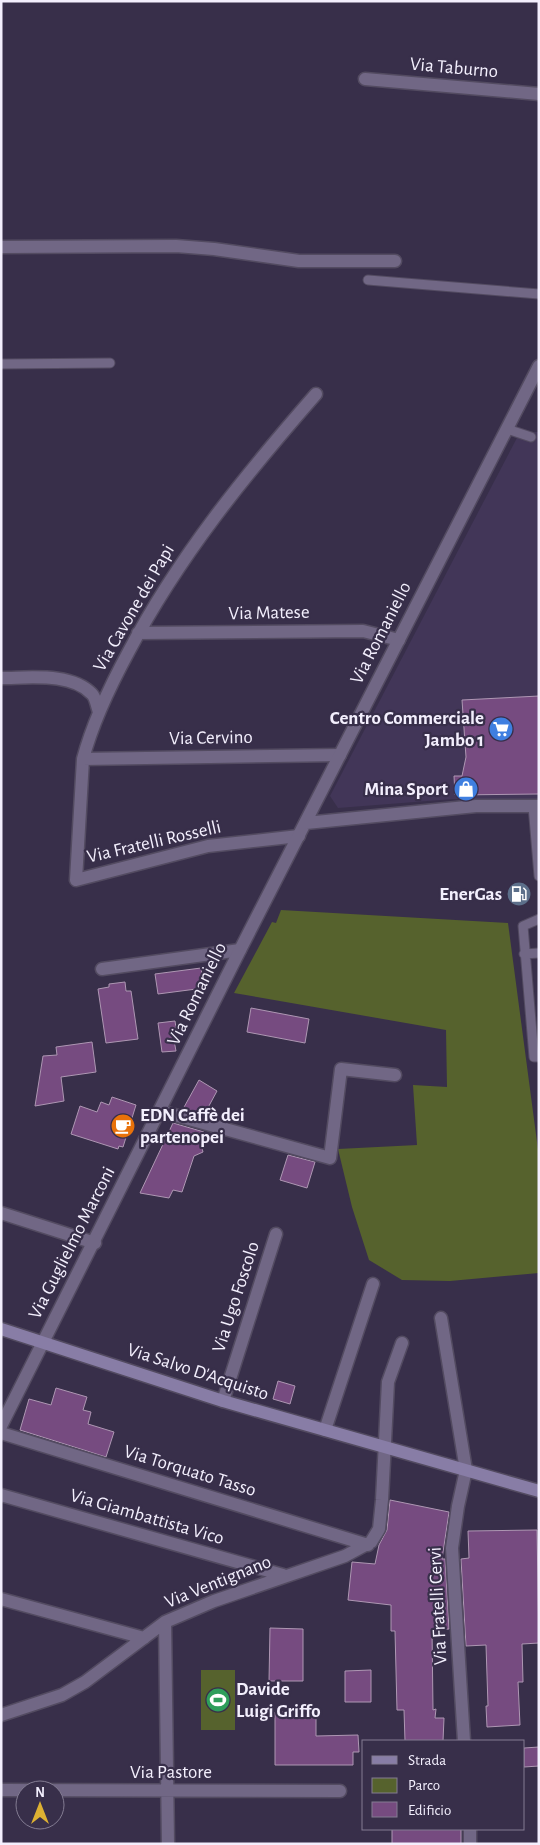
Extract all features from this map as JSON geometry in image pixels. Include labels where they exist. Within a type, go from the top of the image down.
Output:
[{"type":"main road","name":"Via Salvo D'Acquisto","points":[[1,1329],[222,1401],[539,1491]]},
{"type":"street","name":"Via Taburno","points":[[365,79],[539,94]]},
{"type":"street","points":[[1,247],[176,246],[214,249],[299,261],[394,261]]},
{"type":"street","name":"Via Romaniello","points":[[177,1078],[240,950],[507,428],[535,382],[539,366]]},
{"type":"street","name":"Via Cavone dei Papi","points":[[76,880],[83,759],[99,712],[138,633],[186,554],[213,517],[316,394]]},
{"type":"street","name":"Via Matese","points":[[138,633],[364,630],[399,640]]},
{"type":"street","points":[[1,678],[57,679],[81,685],[94,695],[99,712]]},
{"type":"street","name":"Via Cervino","points":[[83,759],[340,755]]},
{"type":"street","points":[[306,823],[476,806],[536,806]]},
{"type":"street","name":"Via Fratelli Rosselli","points":[[76,880],[208,846],[299,836]]},
{"type":"street","points":[[102,969],[240,950]]},
{"type":"street","points":[[160,1112],[330,1158],[341,1068],[395,1075]]},
{"type":"street","name":"Via Guglielmo Marconi","points":[[1,1426],[177,1078]]},
{"type":"street","points":[[1,1213],[95,1243]]},
{"type":"street","name":"Via Ugo Foscolo","points":[[222,1401],[276,1234]]},
{"type":"street","points":[[324,1430],[373,1284]]},
{"type":"street","points":[[441,1318],[466,1470]]},
{"type":"street","points":[[368,1545],[378,1529],[388,1382],[402,1343]]},
{"type":"street","name":"Via Torquato Tasso","points":[[1,1433],[368,1545]]},
{"type":"street","name":"Via Fratelli Cervi","points":[[464,1740],[452,1548],[458,1506],[466,1470]]},
{"type":"street","name":"Via Giambattista Vico","points":[[1,1495],[283,1576]]},
{"type":"street","name":"Via Ventignano","points":[[1,1715],[62,1696],[85,1682],[166,1622],[214,1601],[345,1556],[368,1545]]},
{"type":"street","points":[[1,1599],[144,1638]]},
{"type":"street","points":[[166,1622],[168,1844]]},
{"type":"street","name":"Via Pastore","points":[[1,1790],[340,1791]]},
{"type":"street","points":[[470,1830],[470,1844]]},
{"type":"lane","points":[[368,280],[539,294]]},
{"type":"lane","points":[[1,364],[110,363]]},
{"type":"lane","points":[[507,428],[531,437]]},
{"type":"lane","points":[[536,806],[539,876]]},
{"type":"lane","points":[[539,919],[522,926],[534,1057],[539,1057]]},
{"type":"lane","points":[[524,954],[539,953]]},
{"type":"shaded area","points":[[520,432],[539,432],[539,799],[453,799],[338,808],[330,796]]},
{"type":"green space","points":[[281,910],[508,923],[539,1157],[539,1273],[450,1281],[402,1280],[369,1260],[352,1207],[338,1149],[417,1145],[413,1085],[447,1087],[446,1030],[234,993],[272,922],[276,923]]},
{"type":"green space","name":"Davide Luigi Griffo","points":[[201,1670],[235,1670],[235,1730],[201,1730]]},
{"type":"building","name":"Centro Commerciale Jambo 1","points":[[539,696],[539,794],[455,795],[454,776],[462,776],[466,757],[462,700]]},
{"type":"building","points":[[201,968],[204,988],[158,994],[155,974]]},
{"type":"building","points":[[125,982],[126,991],[131,991],[138,1039],[106,1043],[98,989],[109,987],[109,984]]},
{"type":"building","points":[[251,1008],[309,1019],[305,1043],[247,1032]]},
{"type":"building","points":[[175,1021],[177,1035],[173,1035],[176,1051],[162,1052],[158,1023]]},
{"type":"building","points":[[92,1042],[96,1072],[61,1077],[64,1101],[35,1106],[43,1056],[57,1055],[56,1047]]},
{"type":"building","points":[[199,1080],[217,1091],[204,1115],[183,1109]]},
{"type":"building","points":[[112,1097],[136,1105],[123,1147],[119,1146],[118,1149],[71,1134],[80,1106],[97,1112],[101,1102],[109,1105]]},
{"type":"building","points":[[173,1123],[204,1132],[200,1141],[203,1152],[194,1156],[182,1192],[173,1190],[169,1198],[140,1193]]},
{"type":"building","points":[[288,1155],[315,1162],[307,1188],[280,1180]]},
{"type":"building","points":[[278,1381],[295,1386],[290,1404],[273,1399]]},
{"type":"building","points":[[56,1388],[87,1397],[83,1410],[91,1412],[88,1424],[114,1432],[106,1457],[20,1430],[29,1399],[51,1405]]},
{"type":"building","points":[[390,1500],[449,1512],[442,1559],[445,1559],[449,1629],[432,1630],[433,1710],[436,1709],[435,1718],[444,1718],[443,1740],[405,1740],[404,1710],[397,1710],[395,1631],[391,1631],[391,1605],[348,1600],[352,1562],[375,1564],[379,1545],[387,1530]]},
{"type":"building","points":[[537,1530],[539,1643],[522,1644],[523,1682],[518,1682],[520,1725],[487,1727],[486,1645],[466,1646],[461,1559],[469,1558],[468,1531]]},
{"type":"building","points":[[270,1628],[303,1629],[303,1681],[269,1681]]},
{"type":"building","points":[[371,1670],[371,1702],[345,1702],[345,1671]]},
{"type":"building","points":[[275,1712],[316,1712],[316,1736],[358,1735],[359,1752],[353,1752],[353,1765],[275,1765]]},
{"type":"building","points":[[539,1747],[539,1766],[525,1767],[525,1748]]},
{"type":"building","points":[[392,1830],[461,1830],[461,1844],[392,1844]]},
{"type":"place","name":"Centro Commerciale Jambo 1","points":[[501,729]]},
{"type":"place","name":"Mina Sport","points":[[466,789]]},
{"type":"place","name":"EnerGas","points":[[519,894]]},
{"type":"place","name":"EDN Caffè dei partenopei","points":[[123,1126]]},
{"type":"place","name":"Davide Luigi Griffo","points":[[218,1700]]}]
